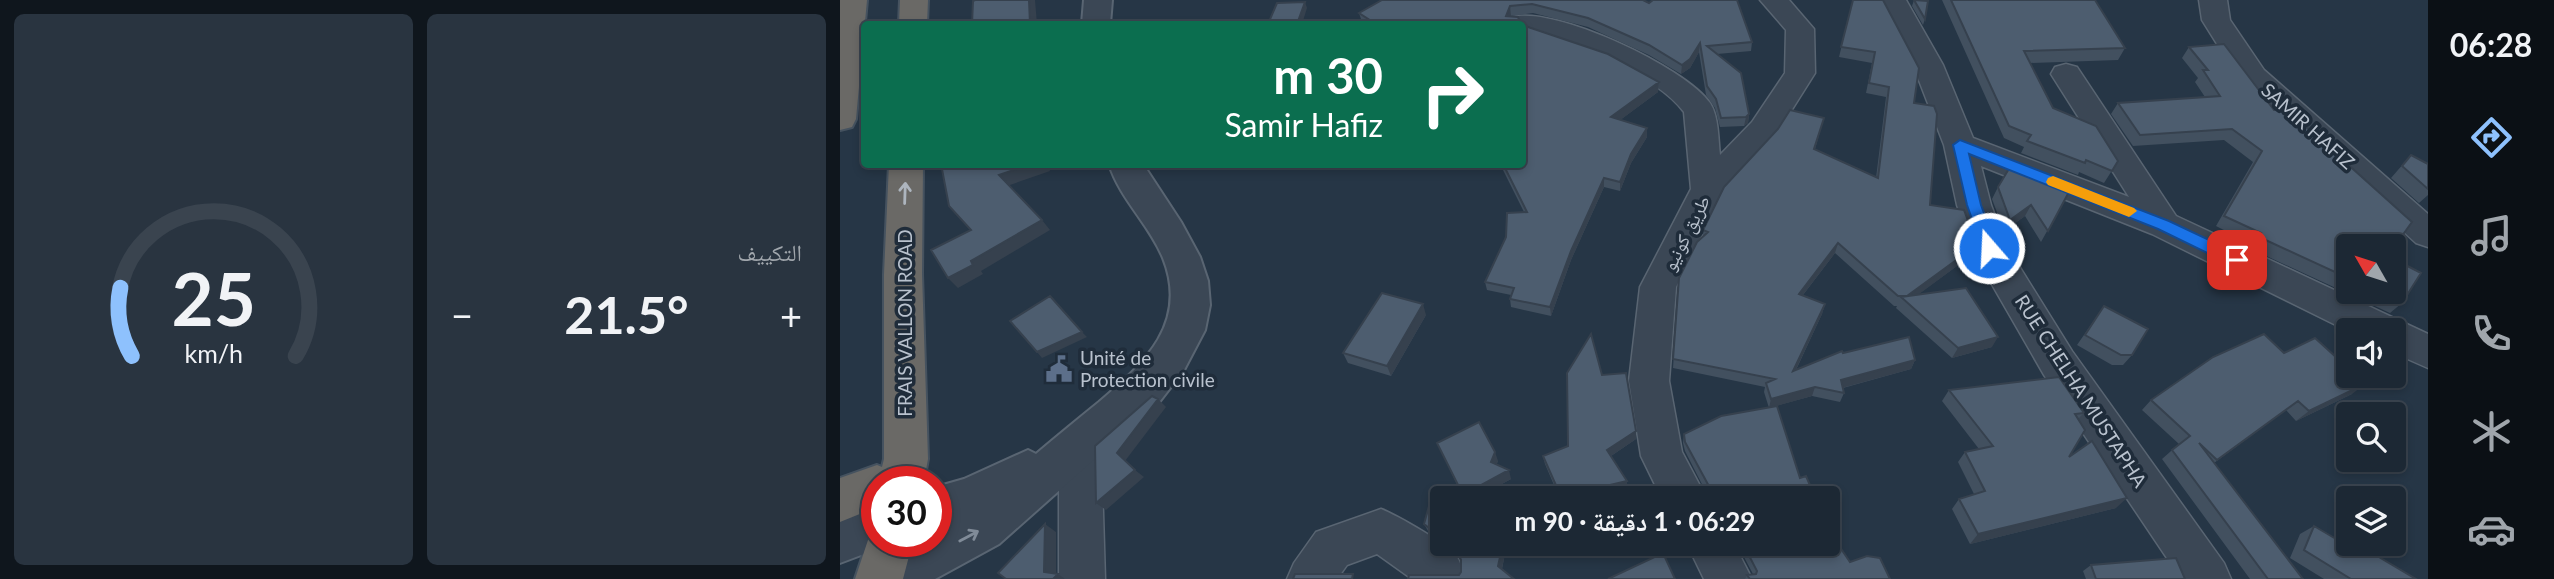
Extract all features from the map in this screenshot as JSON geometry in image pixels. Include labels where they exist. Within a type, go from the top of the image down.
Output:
[{"type":"highway","points":[[840,119],[853,0]]},
{"type":"highway","points":[[913,21],[914,0]]},
{"type":"highway","name":"FRAIS VALLON ROAD","points":[[893,466],[906,168]]},
{"type":"highway","points":[[840,500],[861,494]]},
{"type":"highway","points":[[879,579],[885,557]]},
{"type":"street","points":[[1096,21],[1098,0]]},
{"type":"street","name":"طريق كونيو","points":[[1678,486],[1662,456],[1649,381],[1658,287],[1708,189],[1763,130],[1800,73],[1800,29],[1774,0]]},
{"type":"street","name":"RUE CHELHA MUSTAPHA","points":[[1892,0],[1928,65],[1960,145],[1974,205],[1989,248],[2058,363],[2208,579]]},
{"type":"street","name":"SAMIR HAFIZ","points":[[2213,0],[2216,20],[2253,77],[2428,234]]},
{"type":"street","points":[[1526,24],[1587,41],[1679,88],[1693,99],[1699,111],[1708,189]]},
{"type":"street","points":[[2066,74],[2164,225]]},
{"type":"street","points":[[1960,145],[2164,225],[2358,318]]},
{"type":"street","points":[[887,579],[983,528],[1145,388],[1167,365],[1182,341],[1190,317],[1192,296],[1171,235],[1130,176],[1127,168]]},
{"type":"street","points":[[2406,341],[2428,352]]},
{"type":"street","points":[[952,504],[971,499],[1080,446]]},
{"type":"street","points":[[1080,446],[1082,579]]},
{"type":"street","points":[[1310,579],[1332,548],[1381,531],[1440,571],[1439,579]]},
{"type":"street","points":[[840,540],[861,533]]},
{"type":"street","points":[[1716,556],[1729,579]]},
{"type":"building","points":[[1029,0],[1030,21],[972,21],[973,1]]},
{"type":"building","points":[[1382,0],[1643,0],[1649,3],[1653,0],[1737,0],[1752,42],[1707,46],[1741,73],[1749,114],[1746,117],[1721,118],[1716,99],[1707,86],[1700,43],[1690,59],[1682,65],[1649,45],[1588,18],[1532,4],[1510,6],[1506,16],[1518,17],[1520,21],[1371,21],[1359,13]]},
{"type":"building","points":[[1853,0],[1883,0],[1919,68],[1914,103],[1934,106],[1937,114],[1930,205],[1964,210],[1977,245],[1907,296],[1898,296],[1838,243],[1799,294],[1825,304],[1793,371],[1842,351],[1843,353],[1909,337],[1915,360],[1841,380],[1844,393],[1815,387],[1771,399],[1766,383],[1775,379],[1673,359],[1679,278],[1697,242],[1708,232],[1703,230],[1724,187],[1778,129],[1790,110],[1824,118],[1814,149],[1878,178],[1889,87],[1869,83],[1875,52],[1841,47]]},
{"type":"building","points":[[1914,0],[1928,1],[1925,19]]},
{"type":"building","points":[[1951,0],[2095,0],[2125,48],[2024,51],[2053,108],[2096,126],[2118,161],[2112,171],[2027,141],[2031,135],[2009,126]]},
{"type":"building","points":[[1305,2],[1298,21],[1269,21],[1277,3]]},
{"type":"building","points":[[1526,26],[1608,54],[1659,82],[1611,117],[1647,128],[1631,154],[1620,182],[1604,178],[1571,251],[1550,307],[1510,299],[1514,288],[1485,282],[1506,237],[1507,213],[1527,212],[1505,168],[1526,168]]},
{"type":"building","points":[[2224,44],[2274,110],[2285,108],[2412,222],[2403,234],[2336,234],[2336,272],[2259,237],[2261,233],[2224,216],[2262,151],[2232,129],[2140,135],[2118,103],[2220,96],[2203,70],[2208,70],[2189,47]]},
{"type":"building","points":[[2411,155],[2428,164],[2428,189],[2402,166]]},
{"type":"building","points":[[2010,167],[2070,190],[2048,231],[2031,205],[2010,220],[1998,187]]},
{"type":"building","points":[[942,168],[1019,168],[999,175],[1042,220],[971,261],[973,265],[948,278],[931,250],[971,230],[949,206]]},
{"type":"building","points":[[2406,265],[2421,273],[2406,297]]},
{"type":"building","points":[[1966,288],[1998,337],[1958,348],[1901,297]]},
{"type":"building","points":[[1382,293],[1423,304],[1387,366],[1343,353]]},
{"type":"building","points":[[1050,296],[1082,332],[1037,352],[1010,321]]},
{"type":"building","points":[[2104,306],[2148,329],[2132,355],[2121,355],[2085,335]]},
{"type":"building","points":[[1591,334],[1602,375],[1626,373],[1636,431],[1607,450],[1627,481],[1606,486],[1556,486],[1543,456],[1568,446],[1567,373]]},
{"type":"building","points":[[2264,334],[2284,353],[2315,338],[2336,357],[2336,388],[2357,388],[2309,411],[2298,401],[2217,460],[2199,443],[2303,579],[2268,579],[2172,450],[2190,436],[2151,400],[2213,357]]},
{"type":"building","points":[[2059,377],[2084,413],[2075,414],[2085,430],[2069,457],[2092,441],[2127,498],[1978,534],[1959,499],[1985,491],[1965,452],[1993,446],[1949,390]]},
{"type":"building","points":[[1152,396],[1158,399],[1117,453],[1135,470],[1096,503],[1095,446]]},
{"type":"building","points":[[1777,406],[1800,478],[1806,476],[1810,486],[1709,486],[1685,442],[1684,434],[1721,416]]},
{"type":"building","points":[[1479,422],[1495,452],[1491,462],[1509,470],[1480,486],[1458,486],[1437,443]]},
{"type":"building","points":[[1429,506],[1430,506],[1430,529],[1424,524]]},
{"type":"building","points":[[1045,524],[1044,572],[1058,574],[1053,579],[1006,579],[998,573]]},
{"type":"building","points":[[2314,526],[2336,539],[2336,556],[2377,556],[2416,579],[2351,579],[2304,550]]},
{"type":"building","points":[[1840,547],[1850,562],[1867,556],[1880,558],[1890,579],[1750,579],[1747,575],[1756,574],[1749,556],[1840,556]]},
{"type":"building","points":[[1459,556],[1500,556],[1498,566],[1514,579],[1408,579],[1409,575],[1459,575]]},
{"type":"building","points":[[1657,556],[1664,556],[1675,579],[1608,579]]},
{"type":"building","points":[[2176,558],[2185,579],[2096,579],[2091,565]]},
{"type":"building","points":[[1295,574],[1353,574],[1352,579],[1293,579]]},
{"type":"slow traffic","points":[[2053,182],[2129,211]]},
{"type":"place","name":"Unité de Protection civile","points":[[1059,369]]},
{"type":"route","points":[[1989,248],[1974,205],[1960,145],[2164,225],[2237,260]]}]
